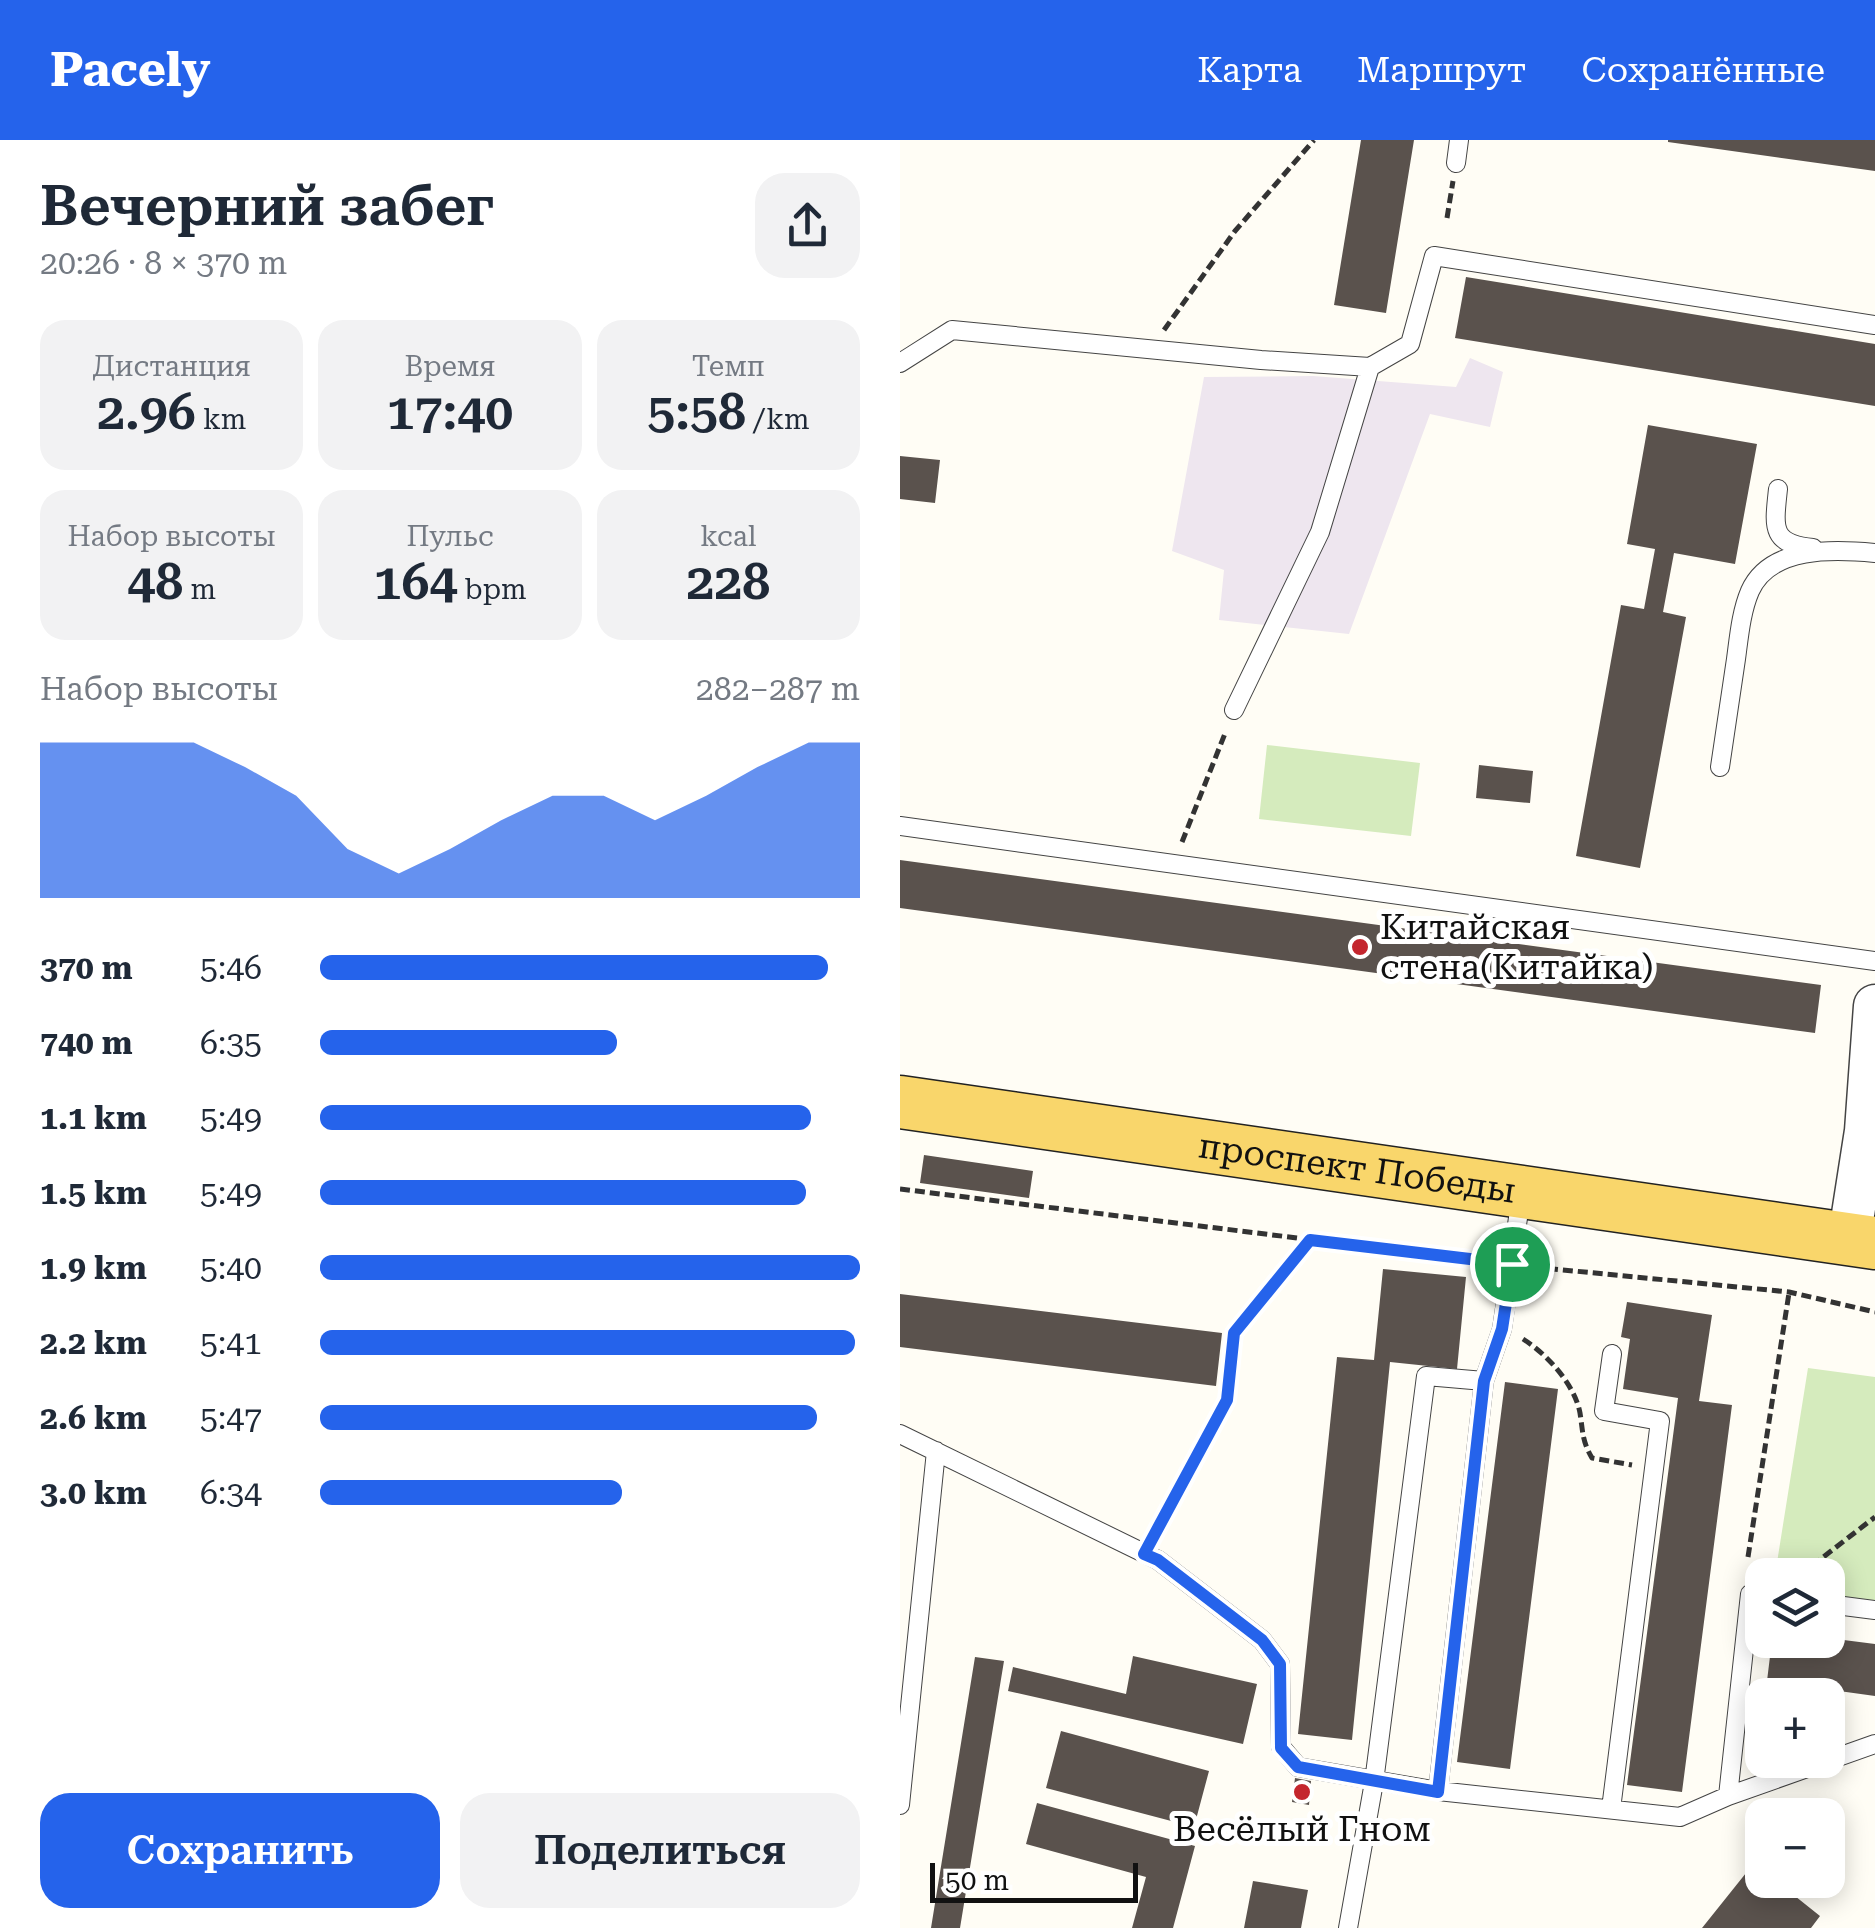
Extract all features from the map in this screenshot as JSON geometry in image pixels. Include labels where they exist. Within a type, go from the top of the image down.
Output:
[{"type":"main road","name":"проспект Победы","points":[[900,1102],[1862,1241]]},
{"type":"street","points":[[1862,1241],[1875,1006]]},
{"type":"lane","points":[[1456,163],[1459,140]]},
{"type":"lane","points":[[900,363],[952,330],[1370,367],[1410,344],[1434,256],[1875,325]]},
{"type":"lane","points":[[1234,710],[1320,532],[1370,367]]},
{"type":"lane","points":[[1778,489],[1776,519],[1783,541],[1875,554]]},
{"type":"lane","points":[[1720,767],[1742,619],[1753,586],[1766,570],[1785,560],[1838,550]]},
{"type":"lane","points":[[900,826],[1875,961]]},
{"type":"lane","points":[[1438,1792],[1484,1381],[1502,1329],[1522,1192]]},
{"type":"lane","points":[[1611,1810],[1660,1421],[1604,1411],[1612,1354]]},
{"type":"lane","points":[[1348,1928],[1374,1782],[1426,1376],[1484,1381]]},
{"type":"lane","points":[[900,1434],[1158,1560],[1262,1640],[1280,1664],[1281,1748],[1298,1767],[1438,1792],[1680,1817],[1875,1744]]},
{"type":"lane","points":[[900,1805],[936,1451]]},
{"type":"lane","points":[[1845,1606],[1875,1610]]},
{"type":"lane","points":[[1728,1796],[1745,1640]]},
{"type":"path","points":[[1150,349],[1234,231],[1314,140]]},
{"type":"path","points":[[1446,218],[1456,163]]},
{"type":"path","points":[[1174,862],[1234,710]]},
{"type":"path","points":[[900,1189],[1512,1264],[1789,1292],[1875,1312]]},
{"type":"path","points":[[1144,1554],[1227,1400],[1234,1333],[1310,1240]]},
{"type":"path","points":[[1748,1557],[1789,1292]]},
{"type":"path","points":[[1502,1329],[1527,1340],[1557,1368],[1580,1409],[1582,1441],[1592,1458],[1654,1468]]},
{"type":"path","points":[[1822,1558],[1875,1517]]},
{"type":"shaded area","points":[[1470,358],[1503,372],[1490,427],[1430,414],[1349,634],[1219,620],[1224,570],[1172,551],[1204,377],[1313,376],[1456,387]]},
{"type":"green space","points":[[1267,745],[1420,763],[1411,836],[1259,819]]},
{"type":"green space","points":[[1808,1368],[1875,1377],[1875,1610],[1845,1606],[1845,1558],[1778,1558]]},
{"type":"building","points":[[1361,140],[1414,140],[1386,313],[1334,305]]},
{"type":"building","points":[[1875,140],[1875,171],[1668,142]]},
{"type":"building","points":[[1466,277],[1875,344],[1875,406],[1455,338]]},
{"type":"building","points":[[1648,425],[1757,444],[1735,564],[1674,553],[1663,612],[1686,617],[1640,868],[1576,856],[1621,605],[1644,609],[1655,549],[1627,544]]},
{"type":"building","points":[[900,456],[940,460],[935,503],[900,499]]},
{"type":"building","points":[[1479,765],[1533,771],[1530,803],[1476,798]]},
{"type":"building","name":"Китайская стена(Китайка)","points":[[900,860],[1821,985],[1815,1033],[900,908]]},
{"type":"building","points":[[924,1155],[1033,1171],[1029,1198],[920,1183]]},
{"type":"building","points":[[1383,1269],[1466,1277],[1457,1369],[1390,1362],[1352,1740],[1298,1734],[1337,1357],[1374,1360]]},
{"type":"building","points":[[900,1294],[1222,1333],[1216,1386],[900,1347]]},
{"type":"building","points":[[1627,1302],[1712,1315],[1699,1401],[1732,1405],[1682,1792],[1627,1785],[1678,1398],[1623,1389],[1630,1339],[1621,1337]]},
{"type":"building","points":[[1505,1382],[1558,1389],[1510,1769],[1457,1762]]},
{"type":"building","points":[[1845,1640],[1875,1644],[1875,1696],[1845,1692],[1845,1678],[1767,1678],[1770,1658],[1845,1658]]},
{"type":"building","points":[[1133,1656],[1257,1684],[1243,1744],[1008,1691],[1013,1667],[1126,1694]]},
{"type":"building","points":[[975,1657],[1004,1661],[960,1928],[931,1928]]},
{"type":"building","points":[[1061,1731],[1209,1771],[1194,1827],[1046,1788]]},
{"type":"building","name":"Весёлый Гном","points":[[1295,1778],[1311,1781],[1309,1805],[1292,1802]]},
{"type":"building","points":[[1037,1803],[1195,1846],[1173,1928],[1132,1928],[1146,1877],[1026,1844]]},
{"type":"building","points":[[1745,1874],[1745,1898],[1798,1898],[1820,1916],[1811,1928],[1702,1928]]},
{"type":"building","points":[[1253,1881],[1308,1890],[1301,1928],[1244,1928]]},
{"type":"place","name":"Китайская стена(Китайка)","points":[[1360,947]]},
{"type":"place","name":"Весёлый Гном","points":[[1302,1792]]},
{"type":"route","points":[[1310,1240],[1512,1264],[1502,1329],[1484,1381],[1438,1792],[1298,1767],[1281,1748],[1280,1664],[1262,1640],[1158,1560],[1144,1554],[1227,1400],[1234,1333],[1310,1240]]}]
